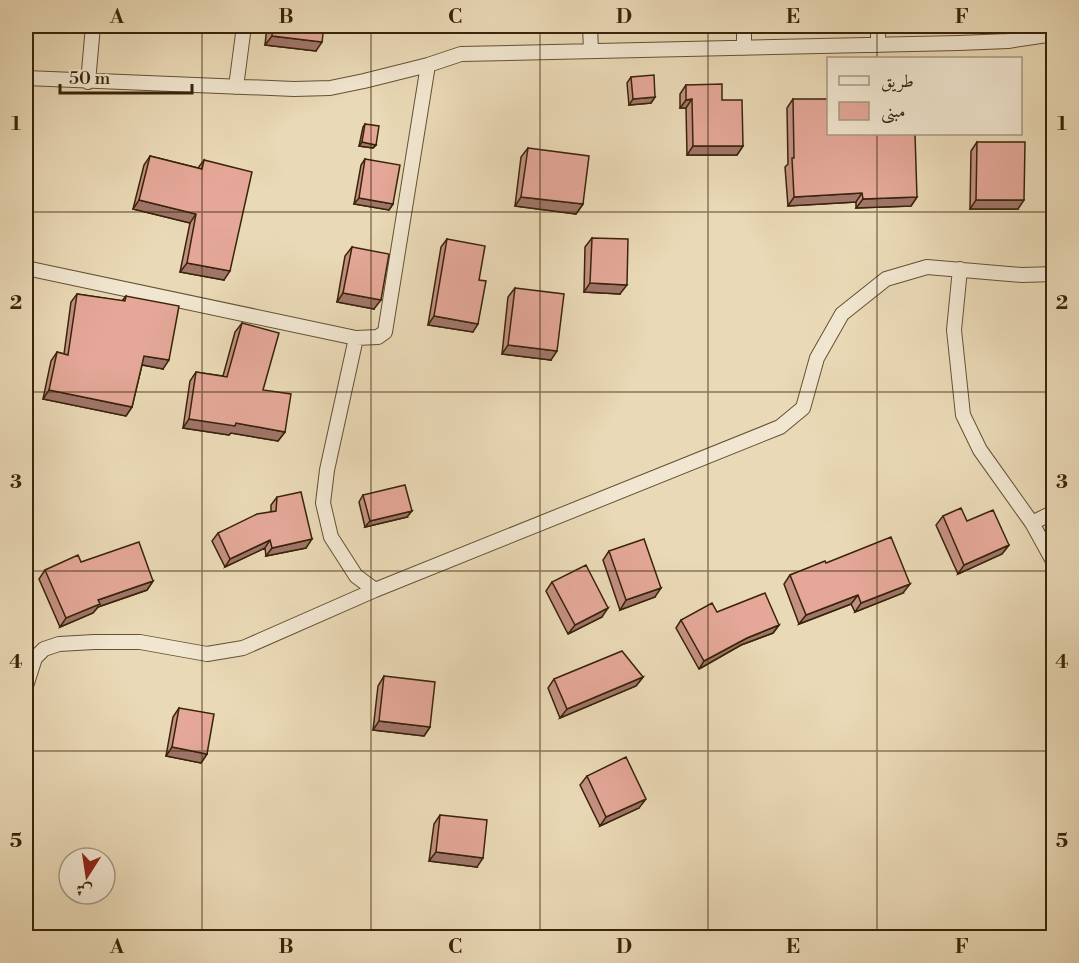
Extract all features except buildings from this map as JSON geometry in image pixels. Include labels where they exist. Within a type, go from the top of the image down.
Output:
[{"type":"street","points":[[88,82],[93,26]]},
{"type":"street","points":[[236,87],[243,26]]},
{"type":"street","points":[[590,26],[591,51]]},
{"type":"street","points":[[744,26],[744,48]]},
{"type":"street","points":[[878,26],[878,45]]},
{"type":"street","points":[[26,78],[236,87],[330,88],[390,76],[461,54],[1008,41],[1053,34]]},
{"type":"street","points":[[26,268],[356,338],[378,337],[385,332],[428,65]]},
{"type":"street","points":[[26,686],[35,658],[44,650],[59,644],[140,642],[207,654],[243,648],[375,590],[780,427],[802,408],[818,358],[842,314],[886,279],[927,267],[1022,275],[1053,274]]},
{"type":"street","points":[[960,269],[954,330],[963,415],[980,450],[1032,523],[1053,563]]},
{"type":"street","points":[[356,338],[322,503],[331,537],[356,576],[375,590]]},
{"type":"street","points":[[1032,523],[1053,512]]}]
